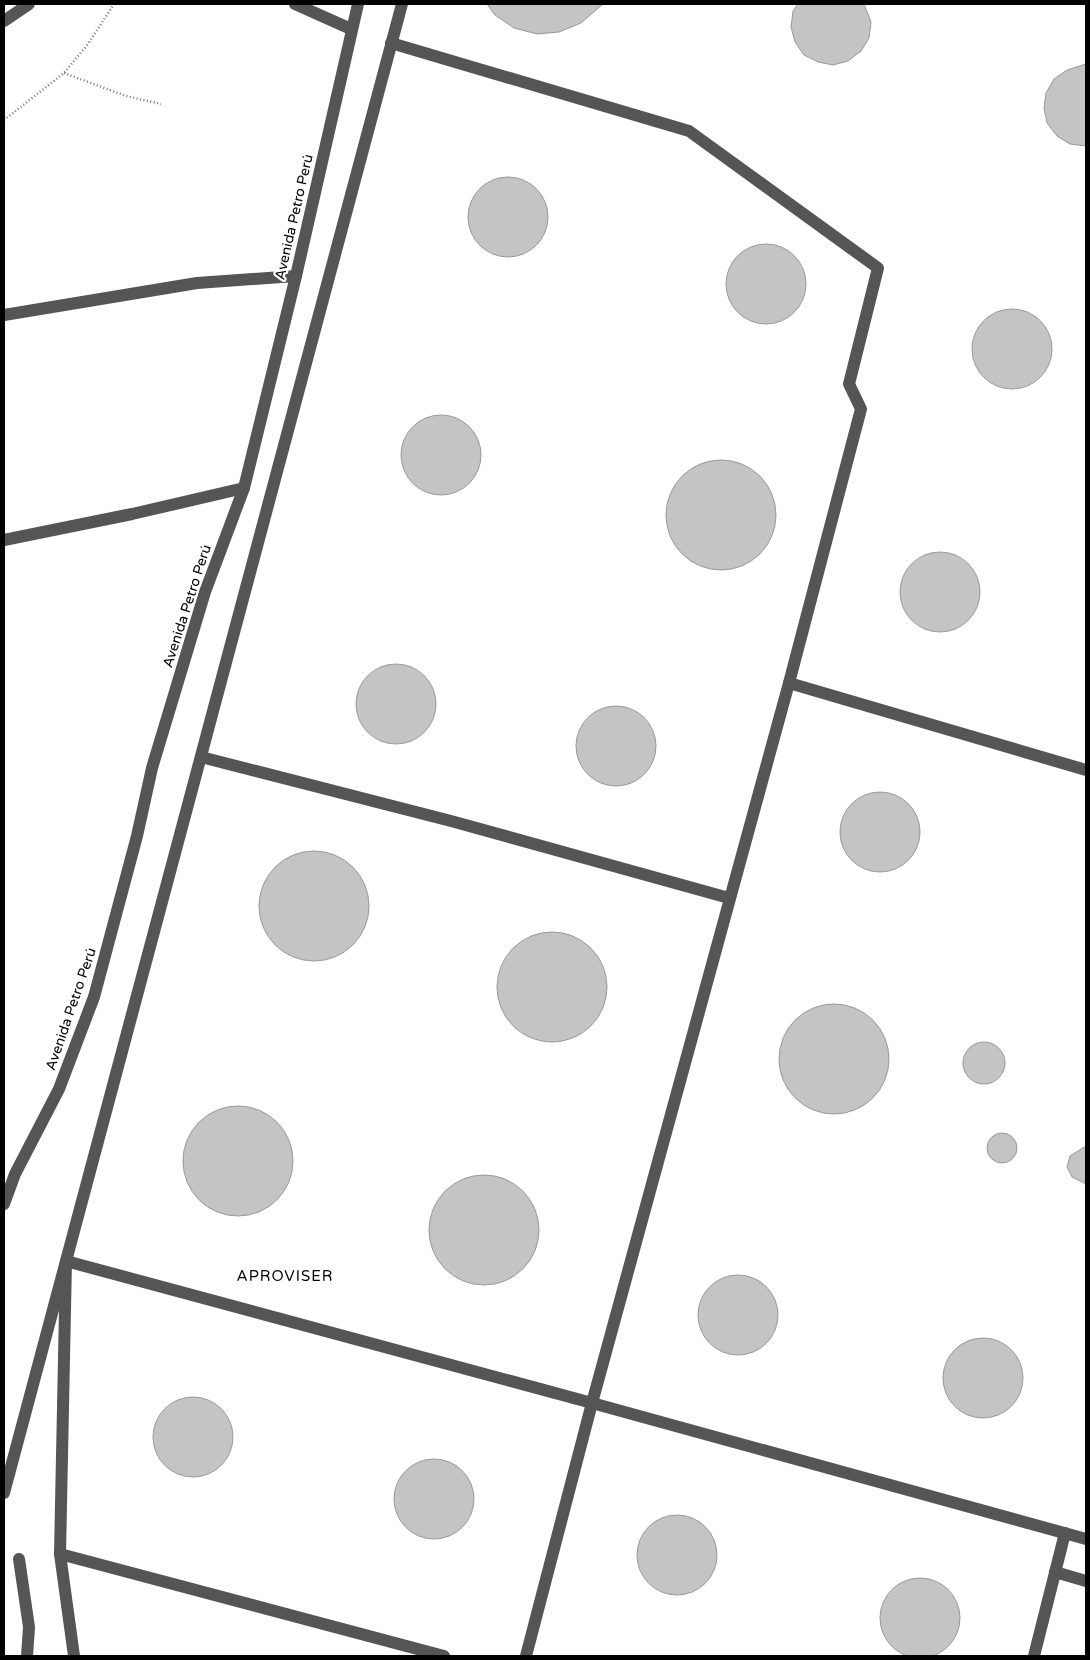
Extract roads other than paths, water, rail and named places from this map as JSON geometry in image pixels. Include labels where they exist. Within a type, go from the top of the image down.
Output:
[{"type":"street","points":[[4,21],[29,4]]},
{"type":"street","points":[[295,4],[351,29]]},
{"type":"street","name":"Avenida Petro Perú","points":[[4,1204],[15,1174],[59,1089],[94,998],[135,845],[152,768],[205,592],[244,488],[296,276],[358,4]]},
{"type":"street","points":[[4,1493],[402,4]]},
{"type":"street","points":[[391,42],[690,131],[878,268],[849,384],[861,409],[789,683],[592,1403],[526,1656]]},
{"type":"street","points":[[4,315],[197,282],[296,276]]},
{"type":"street","points":[[4,540],[132,514],[244,488]]},
{"type":"street","points":[[789,683],[1086,770]]},
{"type":"street","points":[[201,757],[451,821],[729,898]]},
{"type":"street","points":[[66,1261],[1086,1539]]},
{"type":"street","points":[[66,1261],[60,1554],[74,1656]]},
{"type":"street","points":[[1034,1656],[1065,1533]]},
{"type":"street","points":[[60,1554],[444,1656]]},
{"type":"street","points":[[19,1559],[29,1627],[27,1656]]},
{"type":"street","points":[[1055,1572],[1086,1581]]},
{"type":"district","name":"APROVISER","points":[[285,1276]]}]
